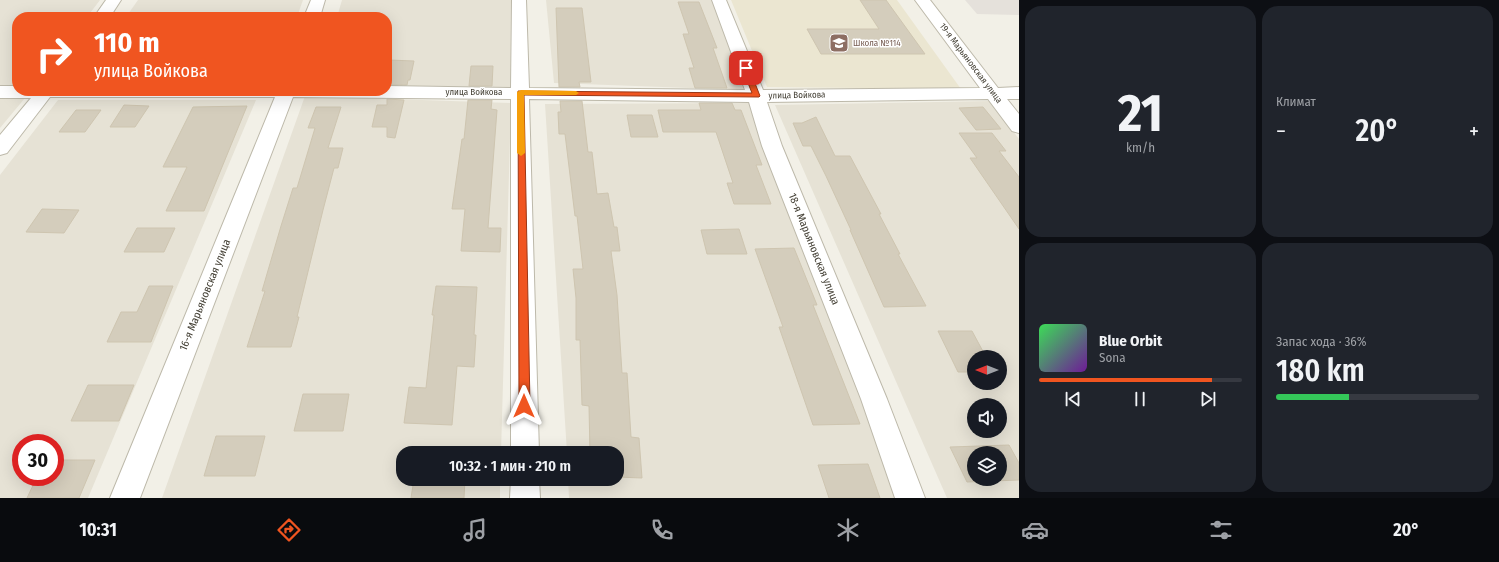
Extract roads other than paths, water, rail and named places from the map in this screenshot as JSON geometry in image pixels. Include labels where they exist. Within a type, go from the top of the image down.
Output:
[{"type":"street","points":[[106,12],[114,0]]},
{"type":"street","points":[[314,12],[318,0]]},
{"type":"street","points":[[519,0],[525,446]]},
{"type":"street","name":"18-я Марьяновская улица","points":[[719,0],[756,96],[772,146],[874,400],[910,498]]},
{"type":"street","name":"19-я Марьяновская улица","points":[[922,0],[1019,127]]},
{"type":"street","name":"улица Войкова","points":[[392,91],[756,96],[1019,93]]},
{"type":"street","name":"улица Войкова","points":[[0,92],[12,92]]},
{"type":"street","points":[[0,148],[43,96]]},
{"type":"street","name":"16-я Марьяновская улица","points":[[125,498],[284,96]]},
{"type":"street","points":[[525,486],[525,498]]},
{"type":"place","name":"Школа №114","points":[[839,43]]}]
